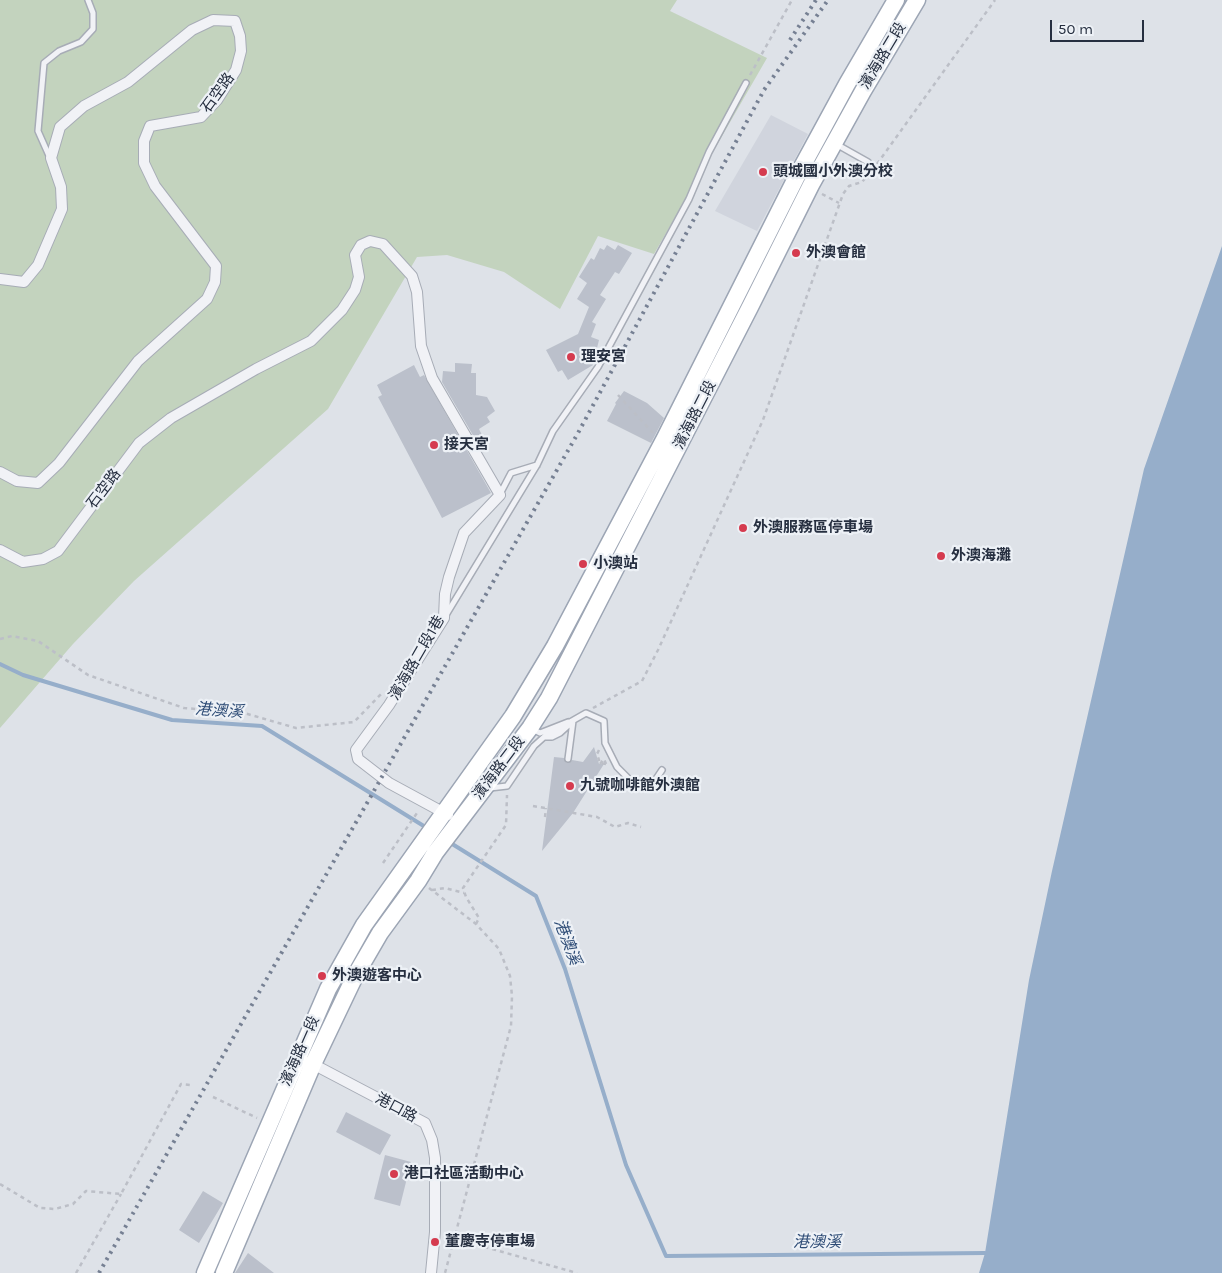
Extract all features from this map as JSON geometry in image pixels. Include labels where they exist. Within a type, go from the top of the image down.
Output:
[{"type":"main road","name":"濱海路二段","points":[[420,844],[513,716],[555,646],[623,516],[666,440],[750,307],[808,184],[847,84],[896,0]]},
{"type":"main road","name":"濱海路二段","points":[[435,853],[530,728],[549,698],[639,521],[666,440],[735,298],[834,143],[917,0]]},
{"type":"main road","points":[[735,298],[750,307]]},
{"type":"main road","points":[[623,516],[639,521]]},
{"type":"main road","points":[[555,646],[570,654]]},
{"type":"main road","name":"濱海路一段","points":[[204,1273],[297,1055],[328,988],[364,925],[420,844]]},
{"type":"main road","name":"濱海路一段","points":[[224,1273],[313,1064],[355,976],[380,933],[418,881],[435,853]]},
{"type":"main road","points":[[232,1208],[249,1215]]},
{"type":"street","name":"石空路","points":[[0,472],[17,481],[38,483],[59,463],[80,432],[138,361],[207,299],[215,282],[216,266],[155,186],[144,163],[144,141],[150,126],[201,117],[217,100],[236,70],[241,51],[240,36],[235,21],[213,20],[192,30],[128,82],[84,106],[60,127],[50,158]]},
{"type":"street","points":[[0,279],[24,282],[38,265],[62,209],[61,187],[50,158]]},
{"type":"street","name":"石空路","points":[[0,550],[22,562],[43,559],[58,551],[138,443],[171,418],[256,369],[311,341],[342,310],[356,290],[359,277],[355,255],[361,245],[370,240],[383,244],[393,252],[412,276],[417,292],[421,346],[432,378],[500,495]]},
{"type":"street","name":"濱海路二段1巷","points":[[460,821],[389,782],[358,760],[356,750],[390,705],[444,618],[445,594],[449,577],[464,533],[500,495]]},
{"type":"street","name":"港口路","points":[[297,1055],[424,1123],[432,1140],[435,1158],[435,1232],[431,1273]]},
{"type":"lane","points":[[50,158],[38,131],[44,63],[59,51],[81,42],[93,29],[92,12],[88,0]]},
{"type":"lane","points":[[444,618],[537,465],[554,431],[602,358],[689,199],[709,152],[746,83]]},
{"type":"lane","points":[[834,143],[868,162]]},
{"type":"lane","name":"濱海路二段1巷","points":[[500,495],[511,473],[537,465]]},
{"type":"lane","points":[[484,788],[507,786],[534,746],[544,737],[586,713],[604,721],[605,743],[617,767],[631,782],[645,785],[654,782],[662,770]]},
{"type":"lane","points":[[530,728],[540,733],[557,725],[573,721]]},
{"type":"lane","points":[[568,759],[573,721]]},
{"type":"path","points":[[746,83],[792,0]]},
{"type":"path","points":[[586,713],[642,681],[658,650],[763,420],[839,203],[849,186],[862,182],[875,166],[995,0]]},
{"type":"path","points":[[808,184],[839,203]]},
{"type":"path","points":[[618,394],[666,440]]},
{"type":"path","points":[[0,640],[12,636],[38,641],[88,675],[184,708],[244,713],[296,728],[354,722],[386,690]]},
{"type":"path","points":[[600,764],[604,759],[606,764]]},
{"type":"path","points":[[476,924],[479,918],[464,893],[464,888],[495,845],[506,825],[507,786]]},
{"type":"path","points":[[533,806],[597,817],[616,827],[628,824],[641,827]]},
{"type":"path","points":[[383,863],[420,808]]},
{"type":"path","points":[[545,817],[546,808]]},
{"type":"path","points":[[427,886],[476,924],[499,949],[510,976],[511,1026],[445,1273]]},
{"type":"path","points":[[432,890],[445,888],[464,893]]},
{"type":"path","points":[[76,1273],[181,1084],[190,1085]]},
{"type":"path","points":[[214,1096],[269,1124]]},
{"type":"path","points":[[0,1184],[40,1208],[55,1209],[73,1204],[86,1191],[121,1194]]},
{"type":"path","points":[[454,1239],[577,1273]]},
{"type":"shaded area","name":"頭城國小外澳分校","points":[[771,115],[808,134],[757,231],[715,211]]},
{"type":"green space","points":[[0,0],[677,0],[670,11],[767,58],[654,254],[598,236],[560,309],[504,272],[447,255],[417,257],[328,409],[134,581],[73,644],[0,728]]},
{"type":"water","points":[[1222,246],[1222,1273],[979,1273],[985,1253],[1029,980],[1144,469]]},
{"type":"building","points":[[607,245],[615,250],[618,245],[632,253],[619,274],[615,272],[600,295],[606,299],[592,322],[596,324],[591,337],[599,340],[595,356],[590,358],[593,365],[568,380],[562,370],[558,372],[546,350],[578,334],[589,307],[577,299],[587,283],[579,277],[591,258],[594,260],[600,248],[604,250]]},
{"type":"building","points":[[455,363],[472,364],[471,373],[476,373],[476,395],[487,397],[495,411],[487,417],[490,422],[479,429],[482,435],[474,437],[442,382],[443,371],[455,372]]},
{"type":"building","name":"接天宮","points":[[414,365],[420,377],[424,375],[491,493],[442,518],[378,397],[382,395],[377,385]]},
{"type":"building","points":[[624,391],[647,403],[664,418],[651,443],[607,421],[615,403]]},
{"type":"building","name":"九號咖啡館外澳館","points":[[594,747],[599,764],[604,764],[573,813],[542,851],[554,757],[564,758],[567,763],[572,760],[583,762]]},
{"type":"building","points":[[346,1112],[391,1135],[380,1155],[336,1132]]},
{"type":"building","name":"港口社區活動中心","points":[[385,1155],[411,1162],[400,1206],[374,1199]]},
{"type":"building","points":[[203,1191],[223,1203],[199,1243],[179,1230]]},
{"type":"building","points":[[248,1253],[274,1273],[235,1273]]},
{"type":"waterway","name":"港澳溪","points":[[0,664],[23,675],[172,720],[262,726],[427,828]]},
{"type":"waterway","name":"港澳溪","points":[[449,842],[536,896],[565,969],[626,1165],[666,1256],[985,1253]]},
{"type":"railway","points":[[790,40],[816,0]]},
{"type":"railway","points":[[99,1273],[578,433],[764,90],[828,0]]},
{"type":"place","name":"頭城國小外澳分校","points":[[763,172]]},
{"type":"place","name":"外澳會館","points":[[796,253]]},
{"type":"place","name":"理安宮","points":[[571,357]]},
{"type":"place","name":"接天宮","points":[[434,445]]},
{"type":"place","name":"外澳服務區停車場","points":[[743,528]]},
{"type":"place","name":"外澳海灘","points":[[941,556]]},
{"type":"place","name":"小澳站","points":[[583,564]]},
{"type":"place","name":"九號咖啡館外澳館","points":[[570,786]]},
{"type":"place","name":"外澳遊客中心","points":[[322,976]]},
{"type":"place","name":"港口社區活動中心","points":[[394,1174]]},
{"type":"place","name":"董慶寺停車場","points":[[435,1242]]}]
